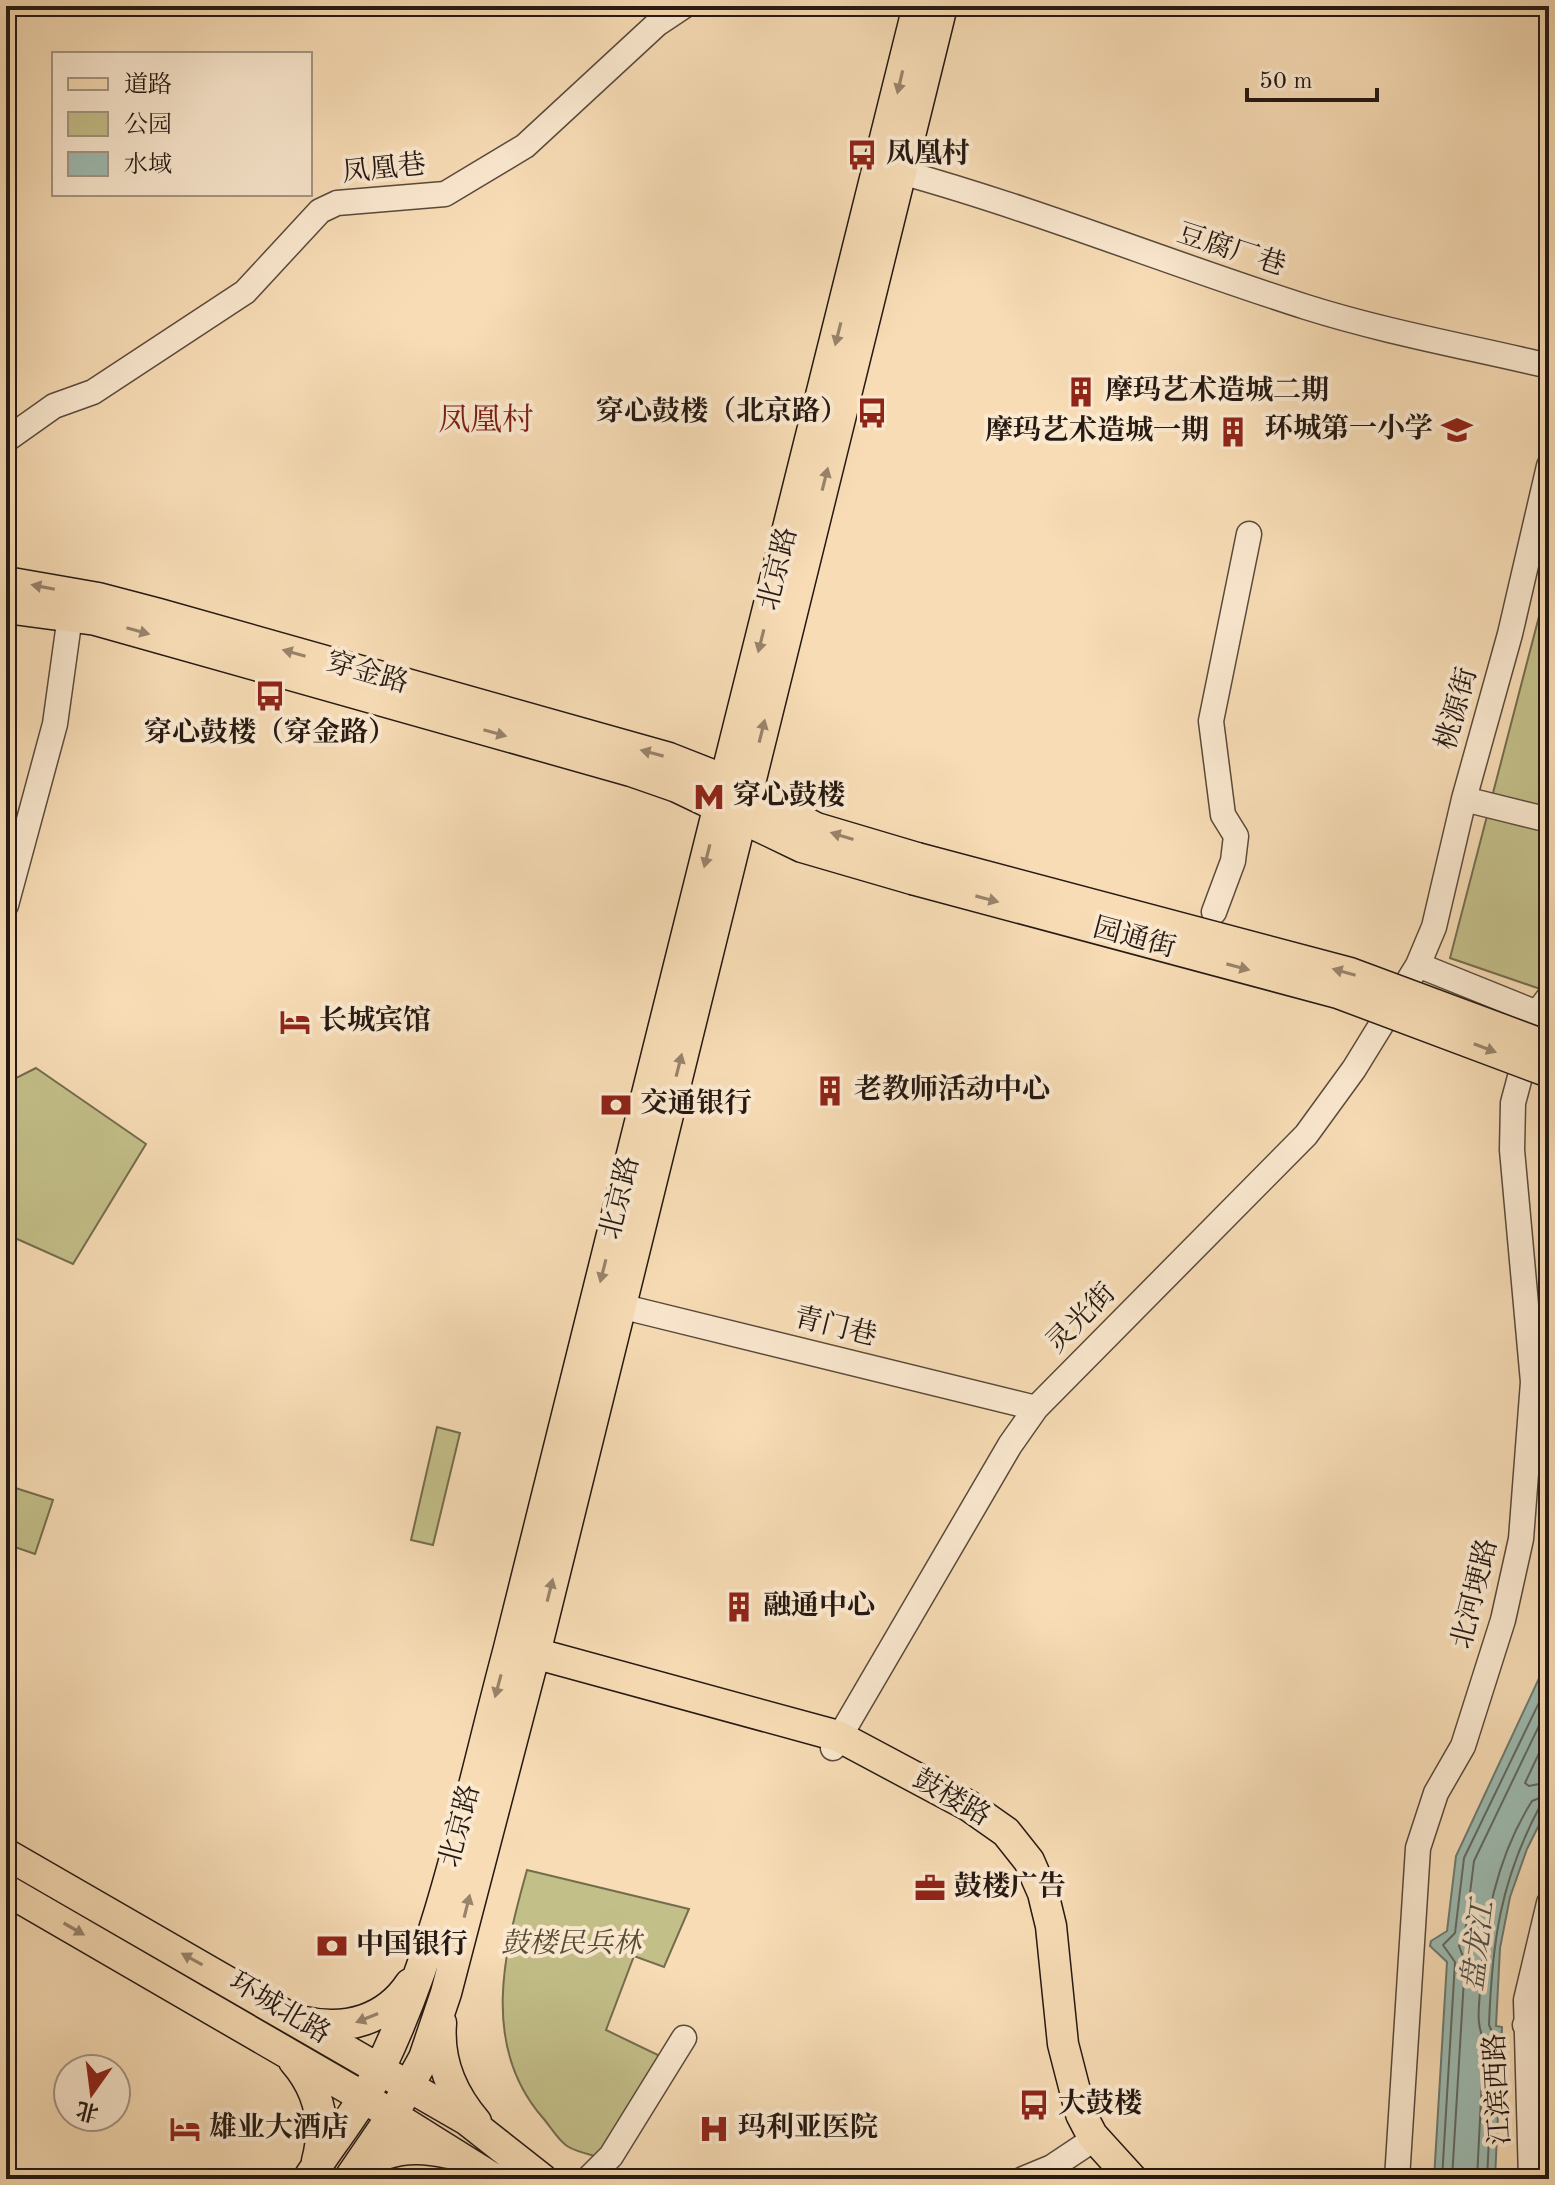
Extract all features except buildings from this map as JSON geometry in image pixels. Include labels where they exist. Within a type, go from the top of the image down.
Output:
[{"type":"main road","name":"北京路","points":[[349,2178],[392,2116],[424,2058],[446,1993],[620,1306],[733,800],[918,6]]},
{"type":"main road","name":"北京路","points":[[311,2174],[380,2070],[421,1965],[508,1652],[901,172],[942,6]]},
{"type":"main road","name":"穿金路","points":[[6,582],[98,598],[159,614],[669,758],[733,800]]},
{"type":"main road","name":"穿金路","points":[[6,608],[96,620],[631,771],[677,787],[733,800]]},
{"type":"main road","name":"园通街","points":[[733,800],[816,828],[914,869],[1338,993],[1549,1072]]},
{"type":"main road","name":"园通街","points":[[914,869],[1350,973],[1549,1047]]},
{"type":"main road","name":"鼓楼路","points":[[533,1659],[835,1742],[969,1806],[1006,1832],[1029,1861],[1043,1893],[1051,1926],[1071,2084],[1092,2135],[1132,2179]]},
{"type":"main road","name":"鼓楼路","points":[[835,1742],[997,1841],[1018,1868],[1031,1897],[1038,1928],[1050,2046],[1059,2088],[1069,2119],[1085,2145],[1114,2179]]},
{"type":"main road","name":"环城北路","points":[[6,1854],[409,2086],[494,2140],[542,2179]]},
{"type":"main road","name":"环城北路","points":[[6,1890],[363,2097],[494,2179]]},
{"type":"main road","points":[[292,2017],[329,2026],[372,2017],[396,2001],[421,1965]]},
{"type":"main road","points":[[446,1993],[441,2029],[449,2079],[466,2110],[494,2140]]},
{"type":"main road","points":[[284,2052],[304,2072],[321,2110],[322,2137],[311,2174]]},
{"type":"main road","points":[[349,2178],[374,2159],[403,2149],[430,2149],[457,2156]]},
{"type":"street","name":"凤凰巷","points":[[6,440],[54,406],[93,392],[245,292],[320,211],[337,203],[445,194],[525,146],[657,24],[684,6]]},
{"type":"street","name":"豆腐厂巷","points":[[901,172],[964,189],[1133,251],[1314,309],[1549,366]]},
{"type":"street","name":"桃源街","points":[[1418,965],[1434,927],[1464,799],[1510,634],[1549,466]]},
{"type":"street","points":[[1214,912],[1233,861],[1236,836],[1223,815],[1211,721],[1249,534]]},
{"type":"street","points":[[6,905],[55,724],[70,616]]},
{"type":"street","points":[[1464,799],[1549,820]]},
{"type":"street","points":[[1418,965],[1543,1005]]},
{"type":"street","name":"灵光街","points":[[835,1742],[1036,1408],[1306,1135],[1354,1069],[1418,965]]},
{"type":"street","name":"北河埂路","points":[[1397,2179],[1418,1848],[1436,1793],[1463,1746],[1503,1620],[1521,1539],[1533,1382],[1512,1150],[1513,1103],[1543,1005]]},
{"type":"street","name":"青门巷","points":[[620,1306],[1036,1408]]},
{"type":"street","name":"江滨西路","points":[[1531,2179],[1525,2025],[1531,1975],[1549,1903]]},
{"type":"street","points":[[1525,2025],[1549,2031]]},
{"type":"street","points":[[588,2179],[611,2156],[684,2038]]},
{"type":"street","points":[[1023,2179],[1052,2167],[1085,2145]]},
{"type":"green space","points":[[1549,578],[1549,992],[1450,958]]},
{"type":"green space","points":[[36,1068],[146,1144],[73,1264],[6,1234],[6,1092],[14,1079]]},
{"type":"green space","points":[[437,1427],[460,1433],[433,1545],[411,1540]]},
{"type":"green space","points":[[6,1485],[53,1500],[35,1554],[6,1544]]},
{"type":"green space","name":"鼓楼民兵林","points":[[527,1870],[689,1909],[664,1967],[634,1956],[606,2030],[660,2056],[602,2158],[575,2150],[560,2140],[523,2090],[511,2060],[504,2030],[505,1966]]},
{"type":"water","name":"盘龙江","points":[[1549,1657],[1549,1805],[1527,1849],[1510,1897],[1500,1948],[1496,2026],[1502,2027],[1495,2179],[1434,2179],[1447,1962],[1430,1946],[1431,1941],[1447,1931],[1456,1856]]},
{"type":"place","name":"凤凰村","points":[[862,155]]},
{"type":"place","name":"摩玛艺术造城二期","points":[[1081,392]]},
{"type":"place","name":"穿心鼓楼（北京路）","points":[[872,413]]},
{"type":"place","name":"环城第一小学","points":[[1457,430]]},
{"type":"place","name":"摩玛艺术造城一期","points":[[1233,432]]},
{"type":"place","name":"穿心鼓楼（穿金路）","points":[[270,696]]},
{"type":"place","name":"穿心鼓楼","points":[[709,797]]},
{"type":"place","name":"长城宾馆","points":[[295,1022]]},
{"type":"place","name":"老教师活动中心","points":[[830,1091]]},
{"type":"place","name":"交通银行","points":[[616,1105]]},
{"type":"place","name":"融通中心","points":[[739,1607]]},
{"type":"place","name":"鼓楼广告","points":[[930,1888]]},
{"type":"place","name":"中国银行","points":[[332,1946]]},
{"type":"place","name":"大鼓楼","points":[[1034,2105]]},
{"type":"place","name":"雄业大酒店","points":[[185,2129]]},
{"type":"place","name":"玛利亚医院","points":[[714,2129]]},
{"type":"district","name":"凤凰村","points":[[486,422]]}]
